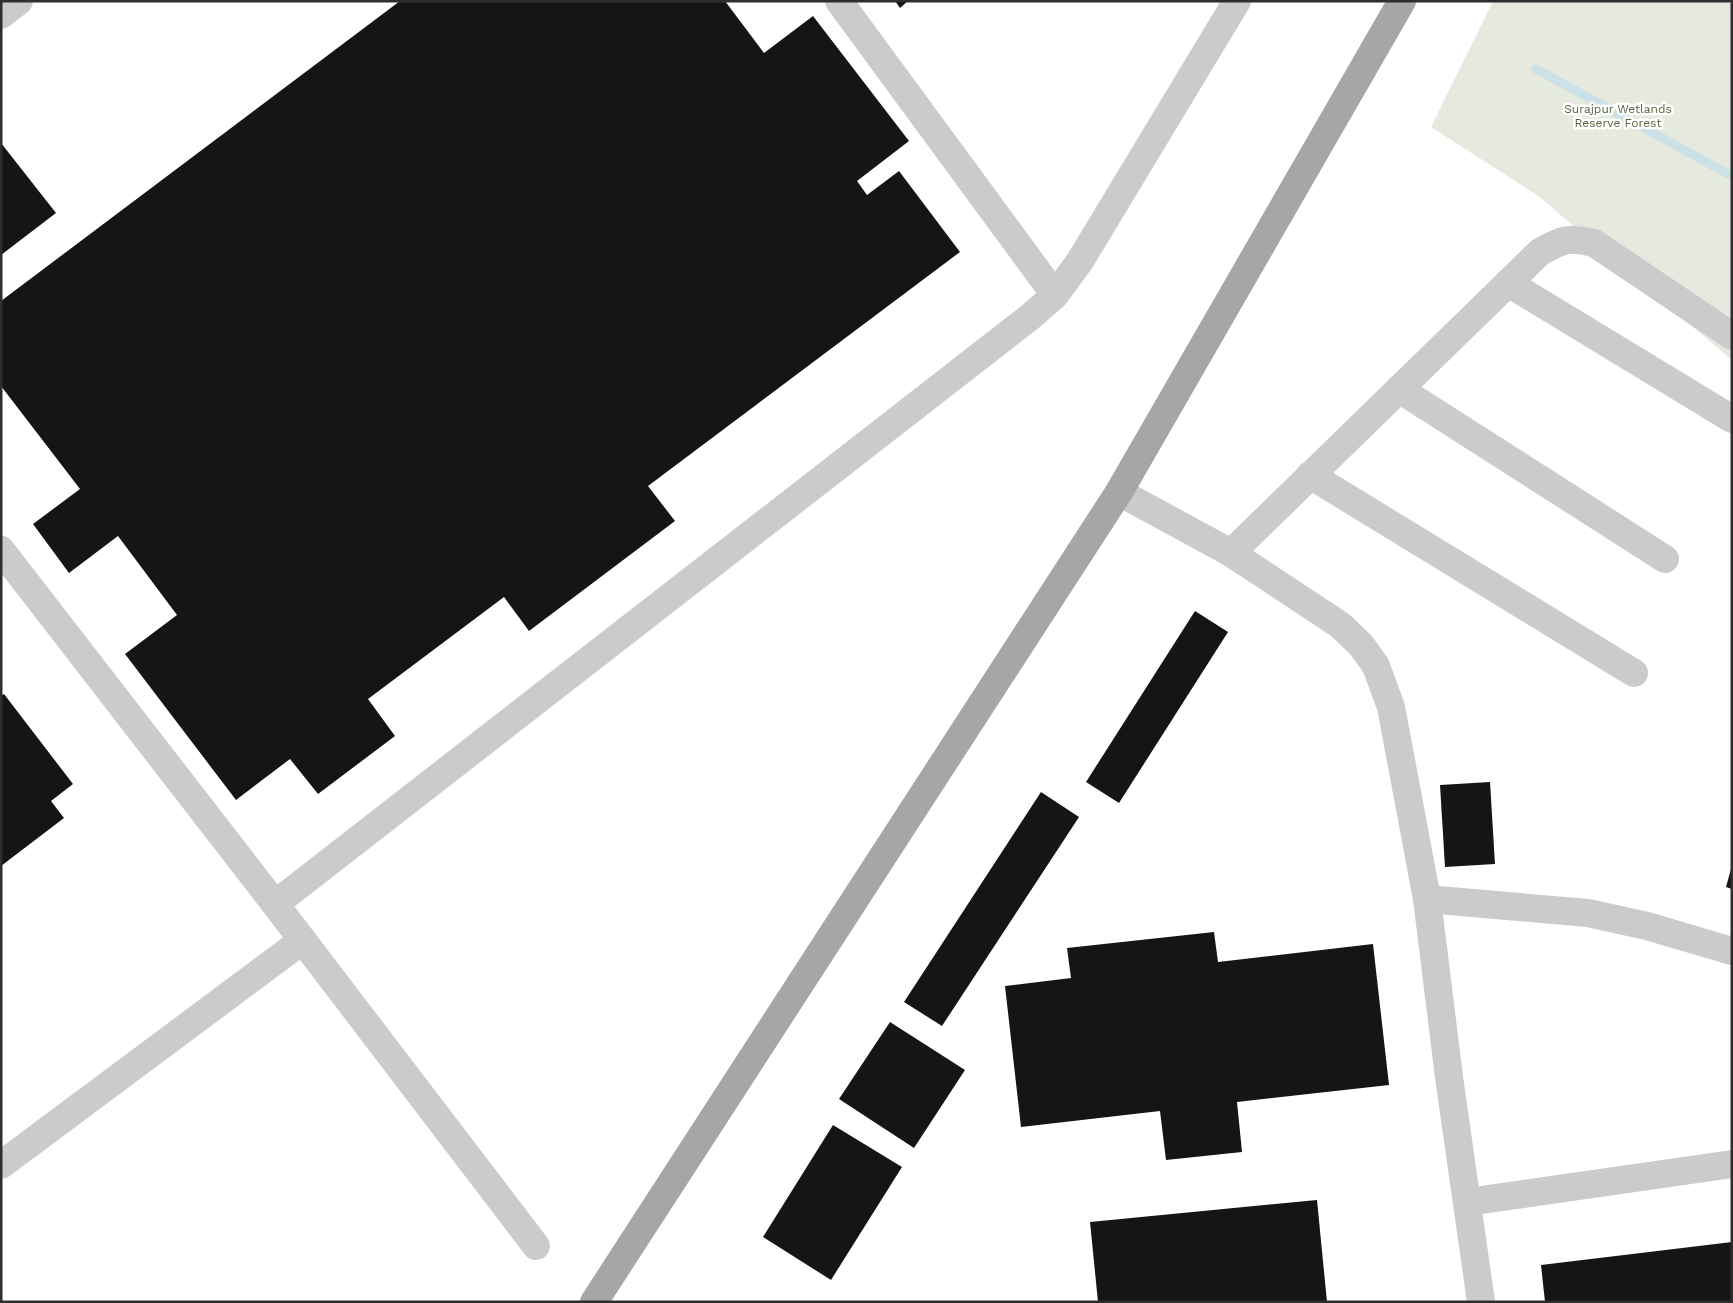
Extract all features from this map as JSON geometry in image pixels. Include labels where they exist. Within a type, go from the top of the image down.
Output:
[{"type":"main road","points":[[594,1302],[1119,492],[1402,1]]},
{"type":"lane","points":[[1,15],[19,1]]},
{"type":"lane","points":[[839,1],[1055,295]]},
{"type":"lane","points":[[275,904],[1030,317],[1055,295],[1080,261],[1237,1]]},
{"type":"lane","points":[[1231,553],[1540,252],[1560,240],[1576,239],[1594,243],[1732,336]]},
{"type":"lane","points":[[1508,283],[1732,419]]},
{"type":"lane","points":[[1399,389],[1665,559]]},
{"type":"lane","points":[[1310,475],[1634,673]]},
{"type":"lane","points":[[1119,492],[1231,553],[1340,625],[1361,645],[1376,666],[1391,707],[1427,900],[1449,1078],[1481,1302]]},
{"type":"lane","points":[[1,550],[303,940],[536,1246]]},
{"type":"lane","points":[[1427,900],[1588,913],[1646,926],[1732,951]]},
{"type":"lane","points":[[1,1165],[303,940]]},
{"type":"lane","points":[[1467,1202],[1732,1164]]},
{"type":"green space","name":"Surajpur Wetlands Reserve Forest","points":[[1493,1],[1732,1],[1732,360],[1537,195],[1431,127]]},
{"type":"building","points":[[400,1],[725,1],[764,53],[813,16],[909,141],[857,181],[867,195],[899,171],[960,252],[648,486],[675,521],[529,631],[504,597],[368,699],[395,736],[318,794],[290,759],[236,800],[125,654],[177,615],[118,536],[69,573],[33,524],[80,489],[1,386],[1,301]]},
{"type":"building","points":[[895,1],[908,1],[900,8]]},
{"type":"building","points":[[1,143],[56,213],[1,255]]},
{"type":"building","points":[[1195,611],[1228,632],[1119,803],[1086,782]]},
{"type":"building","points":[[4,694],[73,784],[51,801],[64,818],[1,866],[1,696]]},
{"type":"building","points":[[1490,782],[1495,864],[1445,867],[1440,785]]},
{"type":"building","points":[[1041,792],[1079,817],[942,1026],[904,1002]]},
{"type":"building","points":[[1732,869],[1732,889],[1726,887]]},
{"type":"building","points":[[1214,932],[1218,962],[1373,944],[1389,1085],[1237,1102],[1242,1152],[1166,1160],[1160,1111],[1021,1127],[1005,986],[1071,978],[1067,948]]},
{"type":"building","points":[[890,1022],[965,1070],[914,1148],[839,1099]]},
{"type":"building","points":[[833,1125],[902,1167],[831,1280],[763,1237]]},
{"type":"building","points":[[1317,1200],[1327,1302],[1098,1302],[1090,1222]]},
{"type":"building","points":[[1732,1242],[1732,1302],[1545,1302],[1541,1265]]},
{"type":"waterway","points":[[1536,69],[1732,176]]}]
